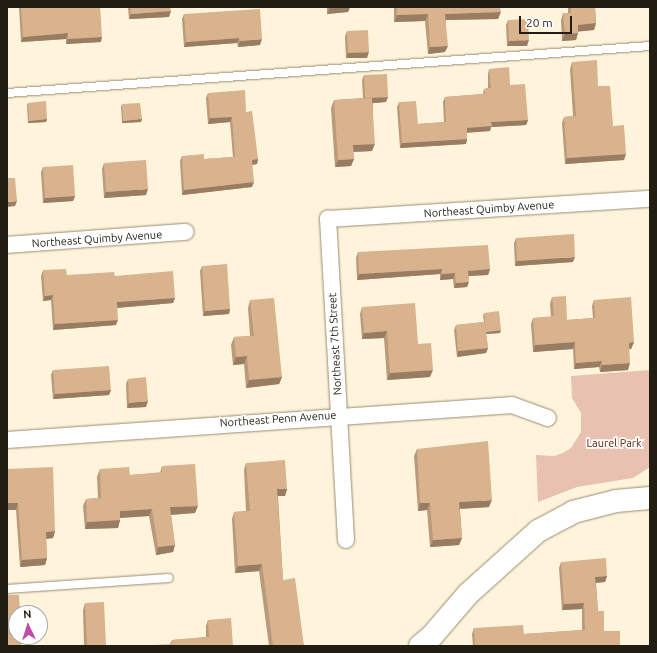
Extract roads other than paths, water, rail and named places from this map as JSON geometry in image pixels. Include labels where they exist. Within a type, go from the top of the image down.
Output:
[{"type":"main road","points":[[420,646],[432,636],[468,594],[538,530],[573,512],[616,501],[650,498]]},
{"type":"street","name":"Northeast Quimby Avenue","points":[[328,219],[650,199]]},
{"type":"street","name":"Northeast 7th Street","points":[[328,219],[346,540]]},
{"type":"street","name":"Northeast Quimby Avenue","points":[[7,245],[186,232]]},
{"type":"street","name":"Northeast Penn Avenue","points":[[7,440],[339,415],[512,405],[548,418]]},
{"type":"lane","points":[[7,93],[650,46]]},
{"type":"lane","points":[[7,589],[169,578]]},
{"type":"park label","name":"Laurel Park","points":[[614,443]]}]
